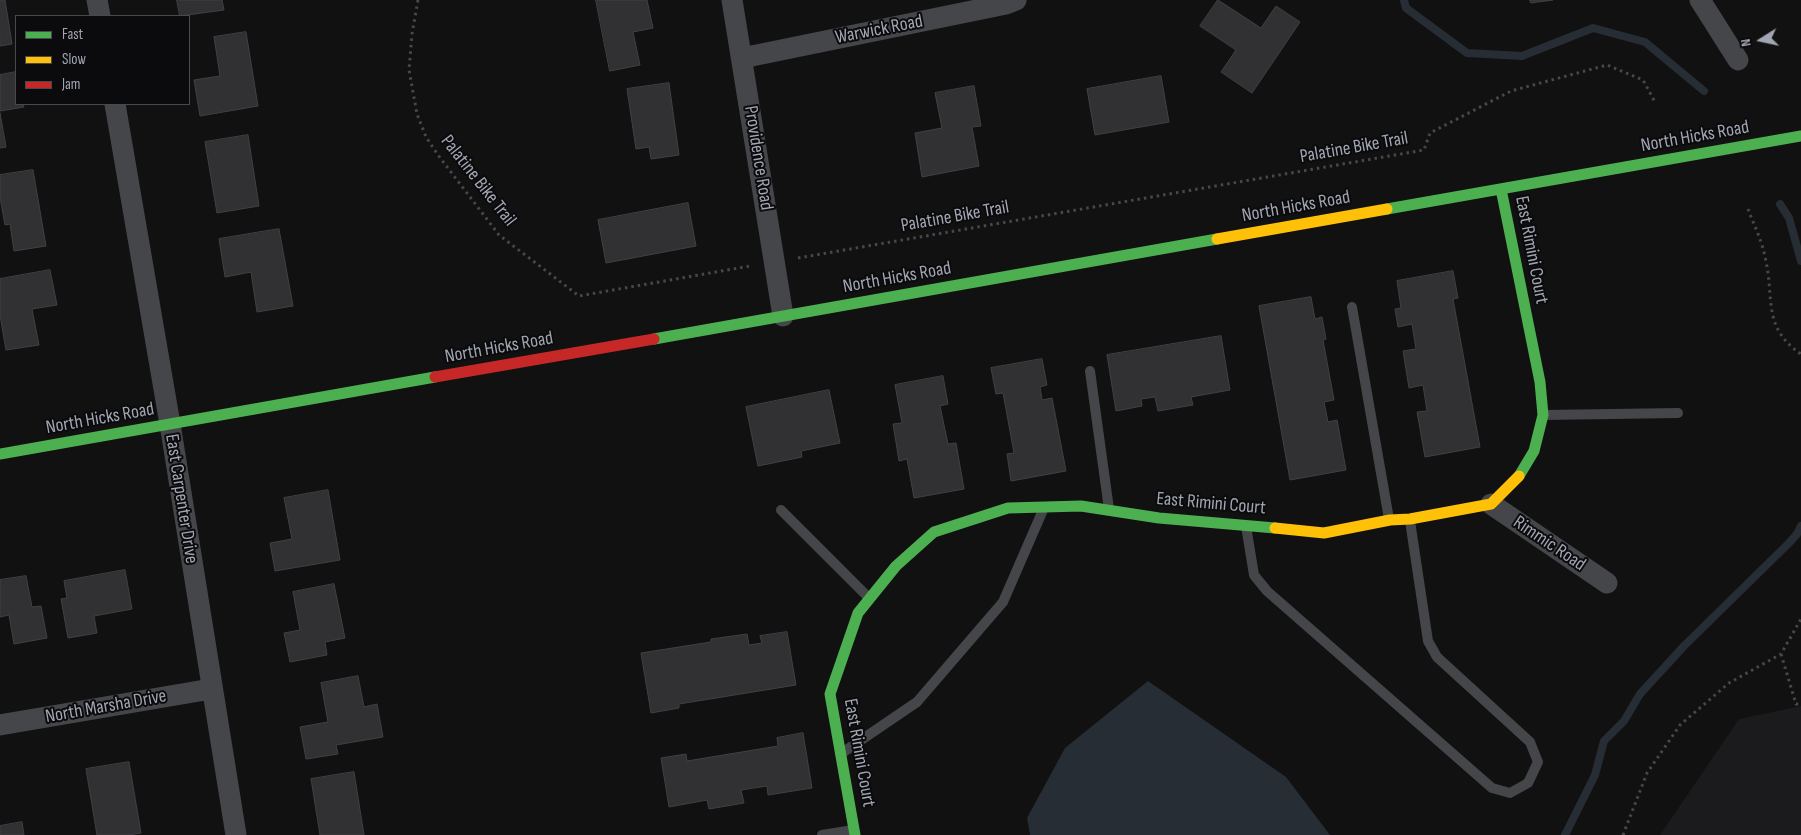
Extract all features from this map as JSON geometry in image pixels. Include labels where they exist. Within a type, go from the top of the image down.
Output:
[{"type":"main road","name":"North Hicks Road","points":[[0,454],[1801,136]]},
{"type":"main road","name":"East Rimini Court","points":[[854,833],[830,694],[858,613],[896,566],[934,532],[1008,508],[1080,506],[1159,518],[1246,524],[1324,533],[1390,520],[1410,519],[1491,504],[1520,477],[1534,451],[1543,415],[1540,382],[1501,189]]},
{"type":"street","points":[[97,0],[100,15]]},
{"type":"street","name":"Providence Road","points":[[732,0],[783,316]]},
{"type":"street","name":"Warwick Road","points":[[742,58],[1006,4],[1016,0]]},
{"type":"street","points":[[1700,0],[1738,60]]},
{"type":"street","name":"East Carpenter Drive","points":[[114,105],[170,424],[211,689],[236,835]]},
{"type":"street","name":"Rimmic Road","points":[[1491,504],[1607,583]]},
{"type":"street","name":"North Marsha Drive","points":[[0,725],[211,689]]},
{"type":"lane","points":[[1352,307],[1390,520]]},
{"type":"lane","points":[[1090,371],[1110,510]]},
{"type":"lane","points":[[1543,415],[1678,413]]},
{"type":"lane","points":[[840,754],[917,702],[1003,602],[1044,507]]},
{"type":"lane","points":[[780,510],[870,598]]},
{"type":"lane","points":[[1246,524],[1254,575],[1267,591],[1492,788],[1510,793],[1528,783],[1538,762],[1530,742],[1436,656],[1428,641],[1410,519]]},
{"type":"lane","points":[[822,835],[854,833]]},
{"type":"path","name":"Palatine Bike Trail","points":[[418,0],[412,34],[409,70],[417,114],[426,137],[498,235],[579,296],[1424,150],[1430,133],[1511,91],[1607,65],[1643,80],[1654,102]]},
{"type":"path","points":[[1748,209],[1765,257],[1771,314],[1780,335],[1800,353]]},
{"type":"path","points":[[1623,835],[1647,774],[1680,725],[1729,684],[1781,654],[1801,619]]},
{"type":"path","points":[[1781,654],[1796,704],[1801,704]]},
{"type":"shaded area","points":[[1148,681],[1286,777],[1330,835],[1030,835],[1027,818],[1065,748]]},
{"type":"shaded area","points":[[1801,706],[1801,835],[1660,835],[1739,719]]},
{"type":"building","points":[[0,0],[5,0],[12,44],[0,46]]},
{"type":"building","points":[[177,0],[222,0],[224,10],[180,15]]},
{"type":"building","points":[[596,0],[647,0],[653,28],[633,32],[640,65],[610,71]]},
{"type":"building","points":[[1218,0],[1261,28],[1276,6],[1300,22],[1252,93],[1221,72],[1236,50],[1200,26]]},
{"type":"building","points":[[1530,0],[1553,0],[1531,3]]},
{"type":"building","points":[[246,32],[258,106],[200,116],[194,80],[220,76],[214,37]]},
{"type":"building","points":[[15,72],[15,105],[23,105],[24,107],[0,111],[0,75]]},
{"type":"building","points":[[1161,76],[1169,122],[1095,135],[1087,89]]},
{"type":"building","points":[[669,83],[679,155],[651,159],[649,147],[636,149],[627,89]]},
{"type":"building","points":[[974,86],[981,126],[972,127],[979,166],[922,177],[915,133],[942,128],[935,93]]},
{"type":"building","points":[[0,113],[6,147],[0,148]]},
{"type":"building","points":[[248,135],[259,206],[217,213],[205,142]]},
{"type":"building","points":[[33,170],[46,246],[14,251],[10,224],[5,225],[0,197],[0,175]]},
{"type":"building","points":[[688,203],[696,246],[606,263],[598,220]]},
{"type":"building","points":[[279,229],[293,306],[257,312],[251,272],[225,277],[219,239]]},
{"type":"building","points":[[50,270],[57,305],[32,309],[39,345],[6,350],[0,315],[0,279]]},
{"type":"building","points":[[1453,271],[1458,298],[1453,299],[1480,447],[1425,457],[1417,412],[1427,411],[1423,385],[1409,388],[1403,351],[1416,349],[1412,324],[1398,327],[1395,309],[1401,308],[1397,281]]},
{"type":"building","points":[[1311,297],[1315,319],[1322,317],[1326,339],[1323,340],[1334,400],[1324,402],[1328,422],[1337,420],[1346,470],[1290,480],[1259,306]]},
{"type":"building","points":[[1221,336],[1230,390],[1191,397],[1193,405],[1158,411],[1155,397],[1141,399],[1142,406],[1116,411],[1107,355]]},
{"type":"building","points":[[1042,359],[1047,385],[1040,387],[1042,400],[1052,398],[1066,471],[1011,481],[1007,454],[1014,453],[1003,393],[996,394],[991,368]]},
{"type":"building","points":[[943,376],[948,404],[940,406],[948,444],[956,443],[964,489],[914,498],[907,459],[899,461],[893,424],[902,423],[895,385]]},
{"type":"building","points":[[829,390],[840,443],[801,451],[802,457],[758,466],[746,407]]},
{"type":"building","points":[[328,490],[340,560],[275,571],[270,543],[292,539],[284,498]]},
{"type":"building","points":[[125,570],[132,609],[94,616],[97,633],[68,638],[61,599],[67,598],[64,581]]},
{"type":"building","points":[[26,576],[32,607],[41,606],[47,638],[14,644],[9,615],[0,617],[0,580]]},
{"type":"building","points":[[334,584],[345,638],[325,642],[327,655],[290,662],[284,633],[300,630],[293,592]]},
{"type":"building","points":[[787,632],[796,685],[679,704],[679,708],[651,713],[641,653],[711,642],[711,639],[747,634],[749,645],[762,643],[760,636]]},
{"type":"building","points":[[358,676],[364,707],[377,704],[383,737],[336,745],[338,754],[306,759],[300,727],[328,722],[321,683]]},
{"type":"building","points":[[803,733],[812,788],[768,795],[767,786],[741,790],[744,803],[709,809],[707,800],[669,807],[661,758],[686,754],[687,761],[778,746],[777,738]]},
{"type":"building","points":[[129,762],[141,833],[97,835],[86,769]]},
{"type":"building","points":[[354,772],[364,835],[320,835],[311,779]]},
{"type":"building","points":[[22,822],[24,835],[0,835],[0,826]]},
{"type":"waterway","points":[[1404,0],[1406,8],[1467,53],[1522,56],[1593,28],[1645,42],[1704,91]]},
{"type":"waterway","points":[[1780,204],[1789,218],[1801,261]]},
{"type":"waterway","points":[[1565,835],[1595,775],[1604,741],[1624,721],[1640,694],[1684,646],[1789,543],[1801,526]]},
{"type":"traffic: fast","points":[[1387,209],[1801,136]]},
{"type":"traffic: fast","points":[[1501,189],[1540,382],[1543,415],[1534,451],[1519,476]]},
{"type":"traffic: fast","points":[[654,339],[1217,239]]},
{"type":"traffic: fast","points":[[0,454],[435,377]]},
{"type":"traffic: fast","points":[[855,835],[830,694],[858,613],[896,566],[934,532],[1008,508],[1081,506],[1159,518],[1275,528]]},
{"type":"traffic: slow","points":[[1217,239],[1387,209]]},
{"type":"traffic: slow","points":[[1275,528],[1324,533],[1390,520],[1410,519],[1491,504],[1519,476]]},
{"type":"traffic: jam","points":[[435,377],[654,339]]}]
